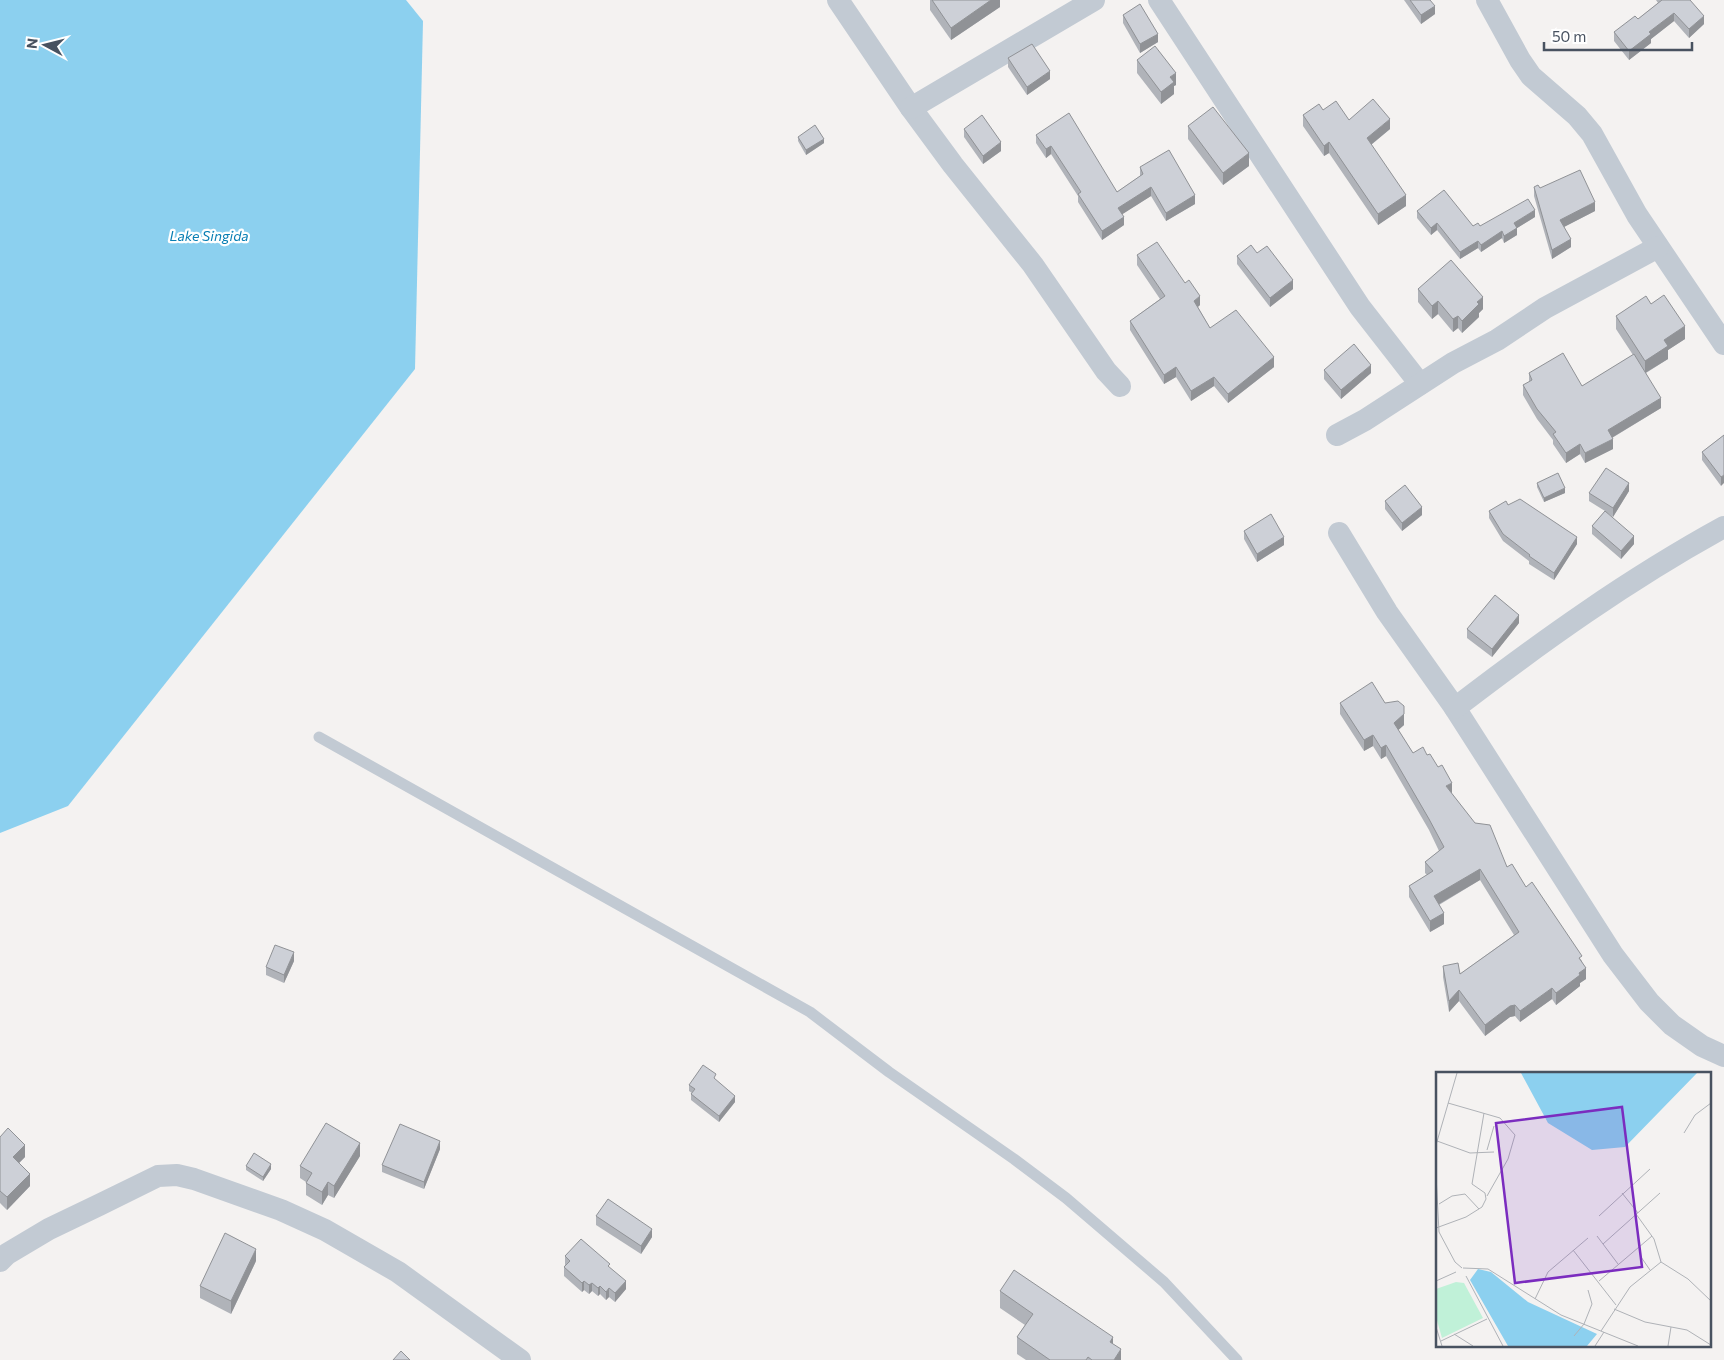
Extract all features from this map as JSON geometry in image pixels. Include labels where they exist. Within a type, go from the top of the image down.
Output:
[{"type":"street","points":[[838,0],[911,108],[1032,266],[1106,371],[1120,386]]},
{"type":"street","points":[[911,108],[1094,0]]},
{"type":"street","points":[[1159,0],[1360,307],[1420,384]]},
{"type":"street","points":[[1487,0],[1520,60],[1532,76],[1577,116],[1592,134],[1637,215],[1724,344]]},
{"type":"street","points":[[1337,435],[1365,420],[1453,363],[1497,340],[1545,308],[1658,247]]},
{"type":"street","points":[[1455,708],[1526,653],[1601,602],[1676,553],[1724,527]]},
{"type":"street","points":[[1339,533],[1387,612],[1455,708],[1613,955],[1648,1002],[1679,1030],[1702,1046],[1724,1056]]},
{"type":"street","points":[[0,1261],[49,1229],[158,1176],[177,1175],[194,1178],[281,1210],[326,1230],[398,1272],[520,1360]]},
{"type":"lane","points":[[319,737],[810,1012],[889,1072],[1014,1159],[1066,1198],[1164,1282],[1237,1360]]},
{"type":"water","name":"Lake Singida","points":[[0,0],[406,0],[423,21],[415,369],[68,806],[0,833]]},
{"type":"building","points":[[932,0],[991,0],[951,28]]},
{"type":"building","points":[[1410,0],[1430,0],[1435,6],[1421,15]]},
{"type":"building","points":[[1662,0],[1690,0],[1704,16],[1689,29],[1674,13],[1649,32],[1651,34],[1629,51],[1614,32],[1635,16],[1638,19]]},
{"type":"building","points":[[1140,4],[1158,34],[1140,44],[1123,15]]},
{"type":"building","points":[[1032,44],[1050,71],[1027,87],[1008,58]]},
{"type":"building","points":[[1155,46],[1176,73],[1170,77],[1174,82],[1161,92],[1137,60]]},
{"type":"building","points":[[1373,99],[1390,119],[1367,138],[1406,195],[1378,214],[1329,142],[1324,146],[1303,115],[1319,104],[1323,110],[1336,101],[1349,120]]},
{"type":"building","points":[[1213,107],[1249,153],[1223,173],[1188,126]]},
{"type":"building","points":[[1069,113],[1117,192],[1143,174],[1140,167],[1169,150],[1195,195],[1166,213],[1151,187],[1118,208],[1124,217],[1102,231],[1078,194],[1081,192],[1051,146],[1046,149],[1036,135]]},
{"type":"building","points":[[982,115],[1001,142],[983,156],[964,129]]},
{"type":"building","points":[[815,125],[824,139],[806,150],[798,137]]},
{"type":"building","points":[[1580,170],[1595,202],[1560,220],[1571,239],[1552,250],[1534,187],[1538,185],[1540,188]]},
{"type":"building","points":[[1444,190],[1473,226],[1478,223],[1480,226],[1528,199],[1535,210],[1514,223],[1517,228],[1504,236],[1502,231],[1481,245],[1478,241],[1460,252],[1437,223],[1431,228],[1417,211]]},
{"type":"building","points":[[1157,242],[1185,283],[1189,280],[1200,296],[1194,301],[1210,328],[1236,310],[1274,357],[1228,394],[1214,377],[1191,391],[1176,367],[1164,375],[1130,321],[1165,296],[1137,255]]},
{"type":"building","points":[[1251,245],[1257,253],[1267,246],[1293,280],[1270,298],[1237,256]]},
{"type":"building","points":[[1451,260],[1483,297],[1477,302],[1479,304],[1462,321],[1458,316],[1453,319],[1438,301],[1432,306],[1418,289]]},
{"type":"building","points":[[1664,295],[1685,326],[1664,340],[1668,346],[1645,361],[1616,316],[1646,296],[1651,304]]},
{"type":"building","points":[[1354,344],[1371,365],[1341,390],[1324,370]]},
{"type":"building","points":[[1563,353],[1582,386],[1634,354],[1661,398],[1608,430],[1613,439],[1585,453],[1580,444],[1566,453],[1553,434],[1556,432],[1537,409],[1523,385],[1532,380],[1529,373]]},
{"type":"building","points":[[1724,435],[1724,475],[1721,477],[1702,452]]},
{"type":"building","points":[[1606,468],[1629,483],[1613,508],[1589,493]]},
{"type":"building","points":[[1558,473],[1565,488],[1544,498],[1537,483]]},
{"type":"building","points":[[1405,485],[1422,507],[1402,523],[1385,501]]},
{"type":"building","points":[[1520,499],[1577,537],[1554,573],[1529,556],[1503,534],[1489,511],[1506,501],[1508,505]]},
{"type":"building","points":[[1605,511],[1634,536],[1621,551],[1592,526]]},
{"type":"building","points":[[1271,514],[1284,537],[1257,554],[1244,531]]},
{"type":"building","points":[[1495,595],[1519,615],[1492,649],[1467,629]]},
{"type":"building","points":[[1372,682],[1385,703],[1398,701],[1404,706],[1404,714],[1394,723],[1413,753],[1423,747],[1427,755],[1430,754],[1438,767],[1442,765],[1452,783],[1446,786],[1475,823],[1490,825],[1507,867],[1512,864],[1526,887],[1532,882],[1582,956],[1579,958],[1586,968],[1579,973],[1580,975],[1556,993],[1552,988],[1520,1011],[1515,1005],[1510,1006],[1485,1025],[1459,990],[1449,1001],[1443,966],[1458,963],[1460,974],[1519,932],[1480,869],[1434,896],[1444,913],[1430,921],[1409,886],[1433,871],[1425,862],[1444,847],[1386,745],[1381,748],[1373,735],[1364,740],[1340,703]]},
{"type":"building","points":[[275,945],[294,952],[284,975],[266,967]]},
{"type":"building","points":[[703,1065],[716,1074],[714,1078],[735,1096],[719,1116],[691,1094],[695,1089],[689,1085]]},
{"type":"building","points":[[326,1123],[360,1143],[334,1186],[328,1182],[322,1192],[306,1183],[312,1173],[300,1166]]},
{"type":"building","points":[[400,1124],[440,1141],[424,1182],[382,1165]]},
{"type":"building","points":[[8,1128],[25,1145],[13,1157],[30,1174],[7,1197],[0,1191],[0,1137]]},
{"type":"building","points":[[254,1153],[271,1164],[263,1177],[246,1166]]},
{"type":"building","points":[[608,1199],[652,1229],[641,1246],[596,1216]]},
{"type":"building","points":[[225,1233],[256,1249],[231,1301],[200,1286]]},
{"type":"building","points":[[581,1239],[610,1264],[608,1266],[626,1281],[615,1293],[609,1288],[606,1292],[600,1286],[598,1288],[592,1283],[589,1285],[584,1281],[582,1283],[564,1267],[570,1261],[565,1256]]},
{"type":"building","points":[[1014,1270],[1113,1337],[1110,1342],[1121,1349],[1114,1360],[1092,1360],[1088,1357],[1086,1360],[1050,1360],[1017,1337],[1033,1314],[1000,1291]]},
{"type":"building","points":[[401,1351],[410,1360],[393,1360]]}]
